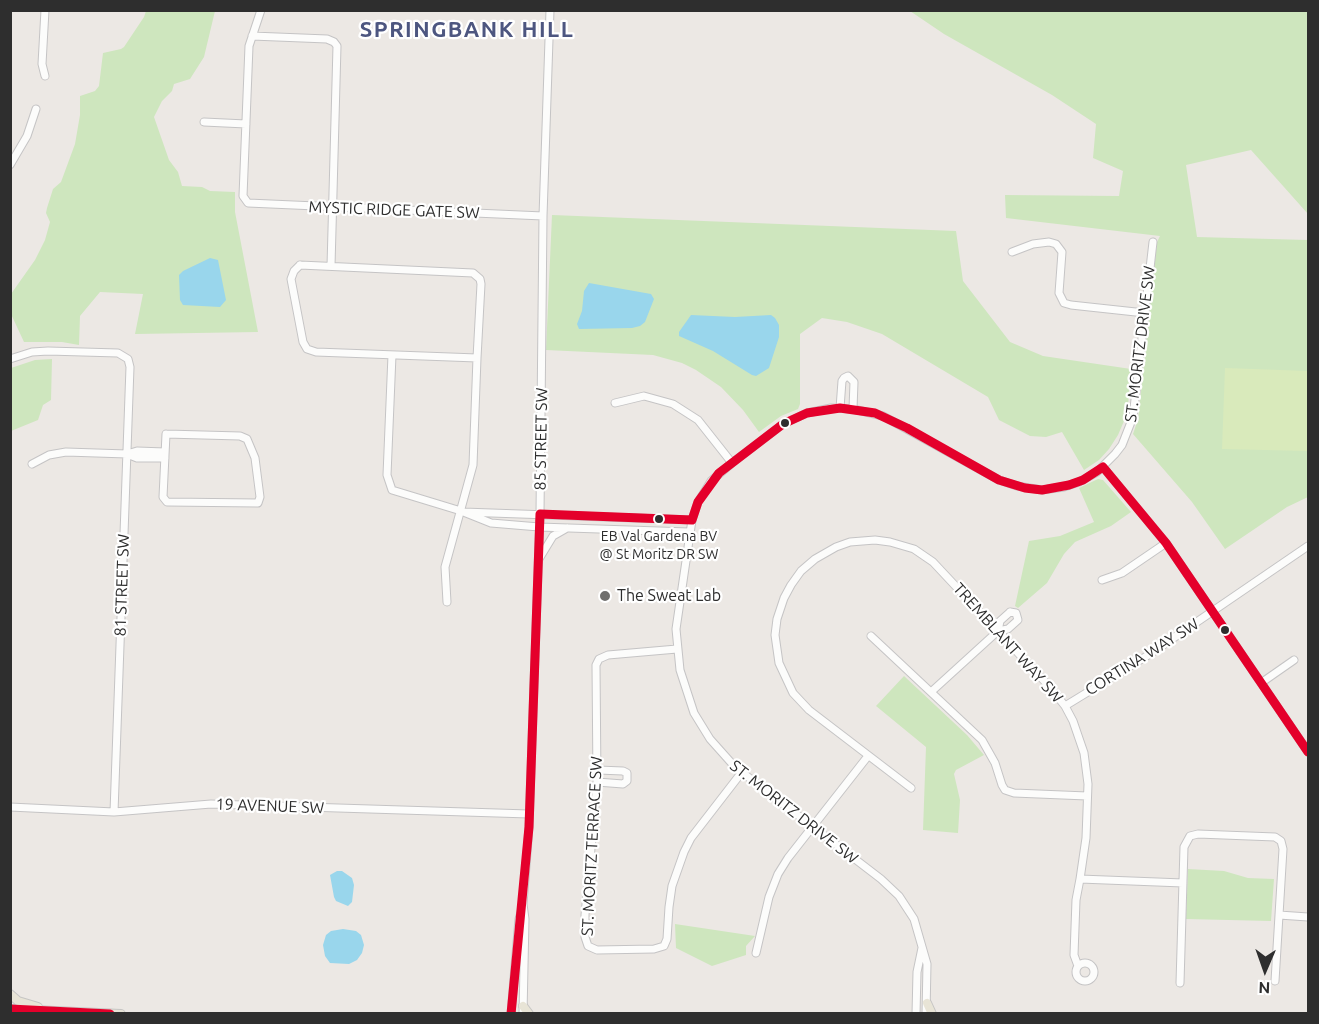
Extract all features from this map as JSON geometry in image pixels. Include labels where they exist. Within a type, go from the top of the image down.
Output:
[{"type":"main road","points":[[10,994],[18,1001],[47,1010]]},
{"type":"main road","points":[[927,1003],[932,1014]]},
{"type":"main road","points":[[10,1009],[121,1014]]},
{"type":"street","points":[[45,10],[42,64],[45,76]]},
{"type":"street","points":[[204,122],[246,124],[249,46],[261,10]]},
{"type":"street","name":"85 STREET SW","points":[[512,1014],[529,814],[540,514],[543,216],[550,10]]},
{"type":"street","points":[[252,36],[327,39],[337,46],[331,266]]},
{"type":"street","points":[[11,161],[25,140],[36,109]]},
{"type":"street","name":"MYSTIC RIDGE GATE SW","points":[[246,124],[243,196],[245,201],[252,204],[543,216]]},
{"type":"street","points":[[1012,252],[1033,244],[1049,242],[1056,244],[1062,252],[1059,293],[1064,303],[1145,313]]},
{"type":"street","name":"ST. MORITZ DRIVE SW","points":[[926,1014],[927,964],[914,919],[899,896],[881,879],[742,772],[717,748],[694,713],[684,689],[676,629],[692,520],[698,502],[711,481],[783,424],[796,417],[820,410],[840,408],[875,413],[891,420],[999,480],[1017,486],[1042,490],[1079,482],[1103,467],[1122,445],[1133,417],[1153,242]]},
{"type":"street","points":[[447,602],[445,567],[473,465],[480,279],[476,274],[469,272],[300,265],[291,276],[304,346],[316,352],[477,358]]},
{"type":"street","name":"81 STREET SW","points":[[10,359],[32,352],[48,351],[118,353],[128,359],[130,367],[114,812]]},
{"type":"street","points":[[392,355],[387,475],[389,486],[397,493],[491,523],[539,527],[689,532]]},
{"type":"street","points":[[840,408],[842,381],[848,376],[854,382],[853,409]]},
{"type":"street","points":[[615,403],[644,396],[673,404],[698,420],[732,463]]},
{"type":"street","points":[[166,434],[244,437],[255,458],[260,500],[256,504],[167,502],[164,497],[165,455],[166,434]]},
{"type":"street","points":[[32,464],[57,453],[127,454],[137,458],[165,455]]},
{"type":"street","points":[[1103,467],[1166,543],[1308,752]]},
{"type":"street","points":[[461,512],[692,520]]},
{"type":"street","points":[[538,562],[553,536],[567,528]]},
{"type":"street","name":"TREMBLANT WAY SW","points":[[911,788],[799,700],[788,686],[779,663],[775,635],[780,609],[791,585],[808,564],[823,554],[850,542],[875,540],[901,544],[914,549],[933,562],[1055,693],[1073,720],[1084,753],[1088,796],[1086,838],[1076,900],[1074,955],[1078,966]]},
{"type":"street","points":[[1102,579],[1122,573],[1166,543]]},
{"type":"street","name":"CORTINA WAY SW","points":[[1065,706],[1143,659],[1308,546]]},
{"type":"street","points":[[931,692],[998,631]]},
{"type":"street","points":[[872,636],[982,740],[995,762],[1005,790],[1014,793],[1088,796]]},
{"type":"street","name":"ST. MORITZ TERRACE SW","points":[[677,649],[608,655],[599,659],[596,668],[597,782],[585,915],[586,942],[590,947],[597,950],[654,950],[664,946],[667,939],[670,896],[684,852],[691,838],[742,772]]},
{"type":"street","points":[[1261,683],[1294,660]]},
{"type":"street","points":[[756,953],[773,885],[788,858],[868,756]]},
{"type":"street","points":[[597,770],[623,771],[627,773],[627,780],[623,784],[597,782]]},
{"type":"street","name":"19 AVENUE SW","points":[[10,807],[114,812],[212,804],[529,814]]},
{"type":"street","points":[[1179,983],[1184,847],[1187,839],[1194,834],[1275,837],[1281,841],[1283,845],[1275,981]]},
{"type":"street","points":[[1080,879],[1183,883]]},
{"type":"street","name":"85 STREET SW","points":[[523,904],[525,1011]]},
{"type":"street","points":[[1279,915],[1308,916]]},
{"type":"street","name":"ST. MORITZ DRIVE SW","points":[[916,1014],[917,972],[922,948]]},
{"type":"green space","points":[[146,11],[215,11],[204,57],[190,79],[174,84],[172,91],[162,101],[154,117],[169,160],[178,172],[182,186],[202,187],[210,191],[235,192],[235,212],[258,332],[135,334],[143,294],[100,292],[80,316],[79,345],[62,342],[24,342],[11,314],[11,294],[35,260],[45,240],[50,222],[46,213],[47,208],[53,189],[61,182],[75,144],[80,115],[80,96],[95,91],[99,86],[103,53],[124,47]]},
{"type":"green space","points":[[910,11],[1308,11],[1308,214],[1251,150],[1186,165],[1197,237],[1308,240],[1308,497],[1287,507],[1225,549],[1192,502],[1133,434],[1138,419],[1157,242],[1160,236],[1006,218],[1005,195],[1119,196],[1123,171],[1093,158],[1096,124],[1052,95],[944,34]]},
{"type":"green space","points":[[552,215],[956,231],[963,281],[1010,342],[1043,356],[1131,369],[1128,406],[1124,421],[1109,449],[1099,460],[1084,470],[1062,432],[1046,437],[1030,436],[999,420],[988,397],[882,334],[847,322],[822,318],[800,334],[800,404],[798,409],[781,416],[759,432],[743,410],[721,387],[682,363],[653,355],[546,350]]},
{"type":"green space","points":[[52,359],[51,400],[43,405],[38,420],[11,431],[11,368],[35,360]]},
{"type":"green space","points":[[1225,368],[1308,371],[1308,451],[1222,449]]},
{"type":"green space","points":[[1098,479],[1103,480],[1131,512],[1111,526],[1075,542],[1064,554],[1047,583],[1018,608],[1015,606],[1029,541],[1060,536],[1094,522],[1079,488]]},
{"type":"green space","points":[[904,676],[967,735],[984,755],[956,770],[954,774],[960,800],[958,833],[923,830],[926,747],[876,706]]},
{"type":"green space","points":[[1188,869],[1224,871],[1248,878],[1274,879],[1271,921],[1186,919]]},
{"type":"green space","points":[[675,924],[755,936],[746,946],[746,955],[712,966],[676,948]]},
{"type":"water","points":[[210,258],[218,260],[226,300],[220,307],[183,305],[180,300],[179,275]]},
{"type":"water","points":[[589,283],[651,294],[654,299],[645,322],[632,328],[579,329],[577,324],[582,311],[584,291]]},
{"type":"water","points":[[691,315],[735,317],[771,315],[779,325],[779,337],[769,368],[756,376],[752,375],[713,351],[679,336],[679,332]]},
{"type":"water","points":[[342,871],[352,878],[354,885],[352,902],[348,906],[336,901],[334,897],[330,875]]},
{"type":"water","points":[[343,929],[356,931],[361,935],[364,945],[362,953],[357,960],[349,964],[330,963],[325,956],[323,945],[326,935],[331,931]]},
{"type":"transit line","points":[[511,1014],[529,827],[540,514],[692,520],[698,502],[719,473],[783,424],[807,413],[840,408],[875,413],[907,428],[999,480],[1025,488],[1042,490],[1069,485],[1083,480],[1103,467],[1166,543],[1308,752]]},
{"type":"transit line","points":[[10,1009],[110,1014]]},
{"type":"place","name":"EB Val Gardena BV @ St Moritz DR SW","points":[[659,519]]},
{"type":"place","name":"The Sweat Lab","points":[[605,596]]},
{"type":"district","name":"SPRINGBANK HILL","points":[[467,30]]}]
